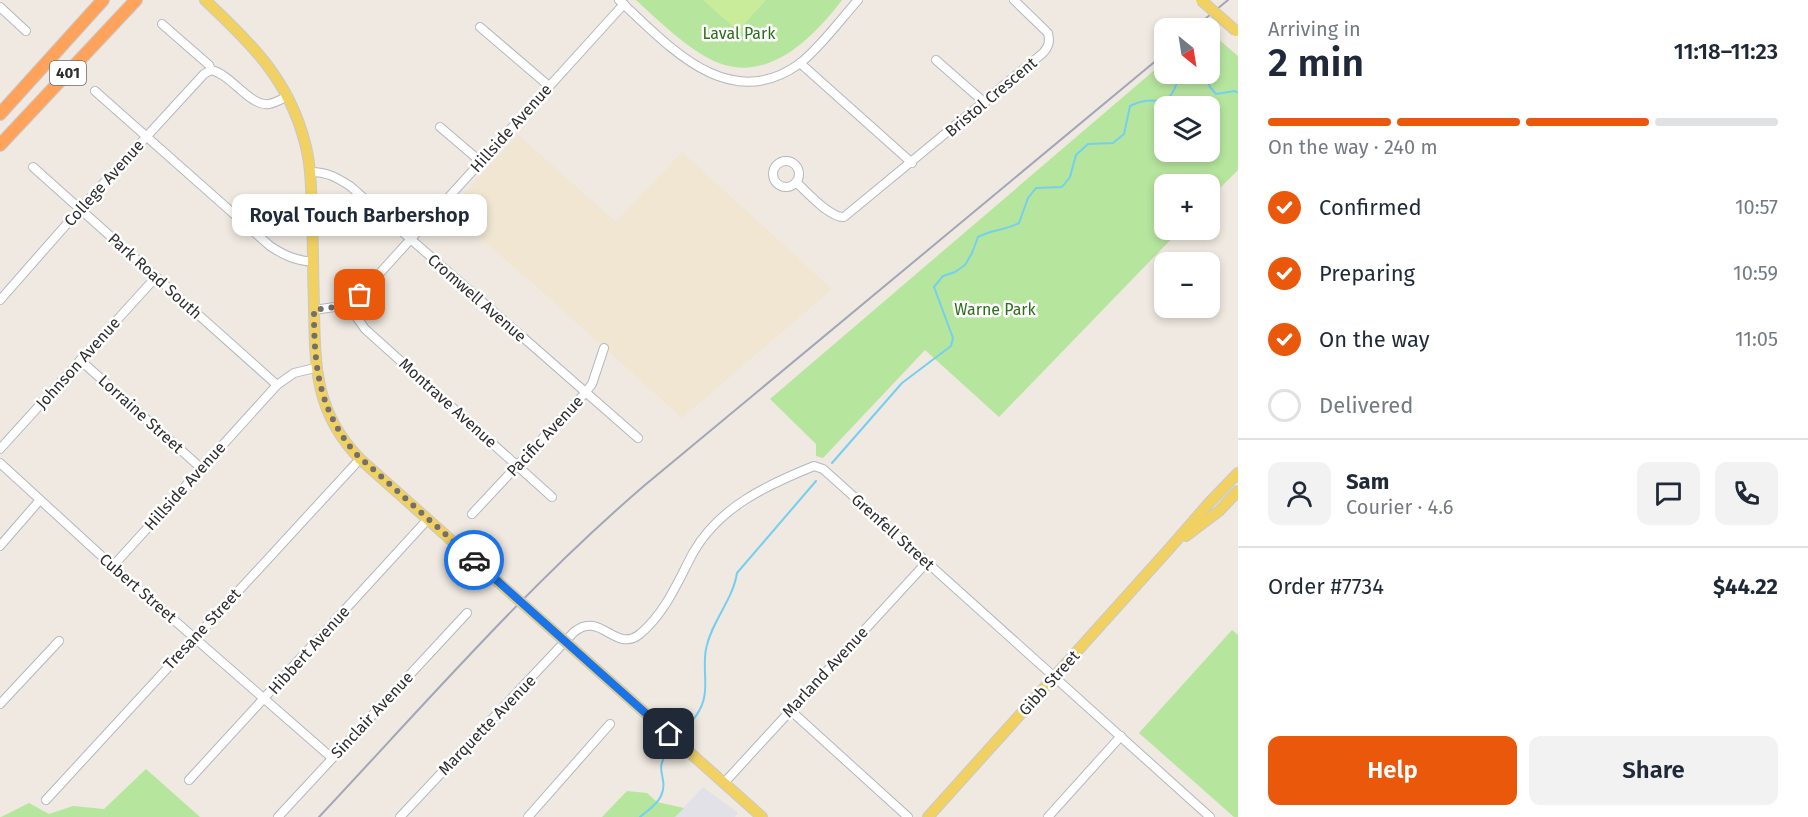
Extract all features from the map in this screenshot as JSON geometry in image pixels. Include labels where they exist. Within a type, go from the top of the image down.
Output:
[{"type":"highway","name":"401","points":[[0,114],[103,0]]},
{"type":"highway","name":"401","points":[[0,145],[136,0]]},
{"type":"main road","points":[[205,0],[257,50],[288,96],[301,130],[311,172],[315,368],[324,402],[345,441],[360,459],[762,817]]},
{"type":"main road","points":[[1201,0],[1237,32]]},
{"type":"main road","name":"Gibb Street","points":[[928,817],[1238,472]]},
{"type":"main road","name":"Gibb Street","points":[[1169,549],[1219,511],[1238,491]]},
{"type":"street","points":[[622,2],[695,66],[722,78],[743,81],[767,78],[789,70],[800,63],[858,0]]},
{"type":"street","name":"Bristol Crescent","points":[[796,182],[830,212],[840,218],[848,215],[985,103],[1043,54],[1048,47],[1048,33],[1014,0]]},
{"type":"street","name":"Hillside Avenue","points":[[348,305],[411,240],[622,2]]},
{"type":"street","points":[[0,7],[26,32]]},
{"type":"street","points":[[162,24],[209,65],[211,70],[219,72],[255,101],[267,105],[288,96]]},
{"type":"street","points":[[480,27],[549,86]]},
{"type":"street","points":[[936,60],[985,103]]},
{"type":"street","points":[[800,63],[912,163]]},
{"type":"street","name":"College Avenue","points":[[0,300],[146,137],[204,74],[211,70]]},
{"type":"street","points":[[95,91],[270,246],[295,260],[313,262]]},
{"type":"street","points":[[440,127],[481,162]]},
{"type":"street","name":"Park Road South","points":[[33,167],[277,385]]},
{"type":"street","name":"Cromwell Avenue","points":[[311,172],[334,175],[638,438]]},
{"type":"street","name":"Johnson Avenue","points":[[0,449],[156,277]]},
{"type":"street","points":[[314,310],[348,305]]},
{"type":"street","name":"Montrave Avenue","points":[[348,305],[365,329],[552,497]]},
{"type":"street","name":"Pacific Avenue","points":[[472,514],[585,393],[592,384],[604,348]]},
{"type":"street","name":"Lorraine Street","points":[[80,360],[201,468]]},
{"type":"street","name":"Hillside Avenue","points":[[113,566],[277,385],[294,373],[315,368]]},
{"type":"street","name":"Tresane Street","points":[[46,800],[360,459]]},
{"type":"street","name":"Cubert Street","points":[[0,464],[39,501],[332,758]]},
{"type":"street","name":"Grenfell Street","points":[[574,632],[592,625],[604,629],[616,638],[627,639],[637,636],[670,600],[694,551],[725,514],[766,486],[814,466],[823,469],[1210,817]]},
{"type":"street","points":[[0,546],[39,501]]},
{"type":"street","name":"Hibbert Avenue","points":[[189,780],[428,519]]},
{"type":"street","name":"Marland Avenue","points":[[724,783],[927,562]]},
{"type":"street","name":"Sinclair Avenue","points":[[278,817],[467,613]]},
{"type":"street","name":"Marquette Avenue","points":[[402,816],[574,632]]},
{"type":"street","points":[[0,704],[59,641]]},
{"type":"street","points":[[790,711],[908,817]]},
{"type":"street","points":[[528,817],[610,724]]},
{"type":"street","points":[[1053,815],[1122,736]]},
{"type":"shaded area","points":[[518,135],[616,222],[682,152],[832,289],[682,418],[448,210]]},
{"type":"shaded area","points":[[703,787],[738,813],[735,817],[675,817]]},
{"type":"green space","name":"Laval Park","points":[[636,0],[842,0],[817,29],[788,54],[754,67],[735,67],[716,62],[694,50]]},
{"type":"green space","points":[[703,0],[766,0],[738,31]]},
{"type":"green space","name":"Warne Park","points":[[1220,40],[1238,56],[1238,170],[1220,188],[1220,174],[1154,174],[1154,240],[1170,240],[1159,252],[1154,252],[1154,257],[999,417],[925,350],[823,458],[816,456],[816,444],[770,399],[1154,71],[1154,84],[1220,84]]},
{"type":"green space","points":[[1232,630],[1238,635],[1238,817],[1234,817],[1139,733]]},
{"type":"green space","points":[[146,769],[200,817],[1,817],[29,803],[49,814],[73,806],[104,809]]},
{"type":"green space","points":[[627,791],[647,793],[657,802],[684,808],[675,817],[602,817]]},
{"type":"waterway","points":[[832,463],[902,383],[951,346],[953,338],[934,287],[943,276],[965,265],[978,237],[1019,223],[1028,198],[1036,188],[1062,187],[1070,177],[1076,155],[1088,144],[1113,143],[1124,134],[1130,106],[1140,102],[1166,100],[1176,84]]},
{"type":"waterway","points":[[1209,84],[1216,94],[1235,91],[1238,93]]},
{"type":"waterway","points":[[686,728],[703,702],[706,649],[712,630],[735,583],[737,573],[816,481]]},
{"type":"waterway","points":[[640,817],[661,796],[663,790],[661,766],[666,754]]},
{"type":"railway","points":[[1206,18],[1228,0]]},
{"type":"railway","points":[[319,817],[478,646],[601,524],[1154,62]]},
{"type":"way so far","points":[[360,295],[348,305],[314,310],[315,368],[324,402],[341,436],[360,459],[474,560]]},
{"type":"place","name":"Royal Touch Barbershop","points":[[360,295]]},
{"type":"route","points":[[474,560],[669,734]]}]
